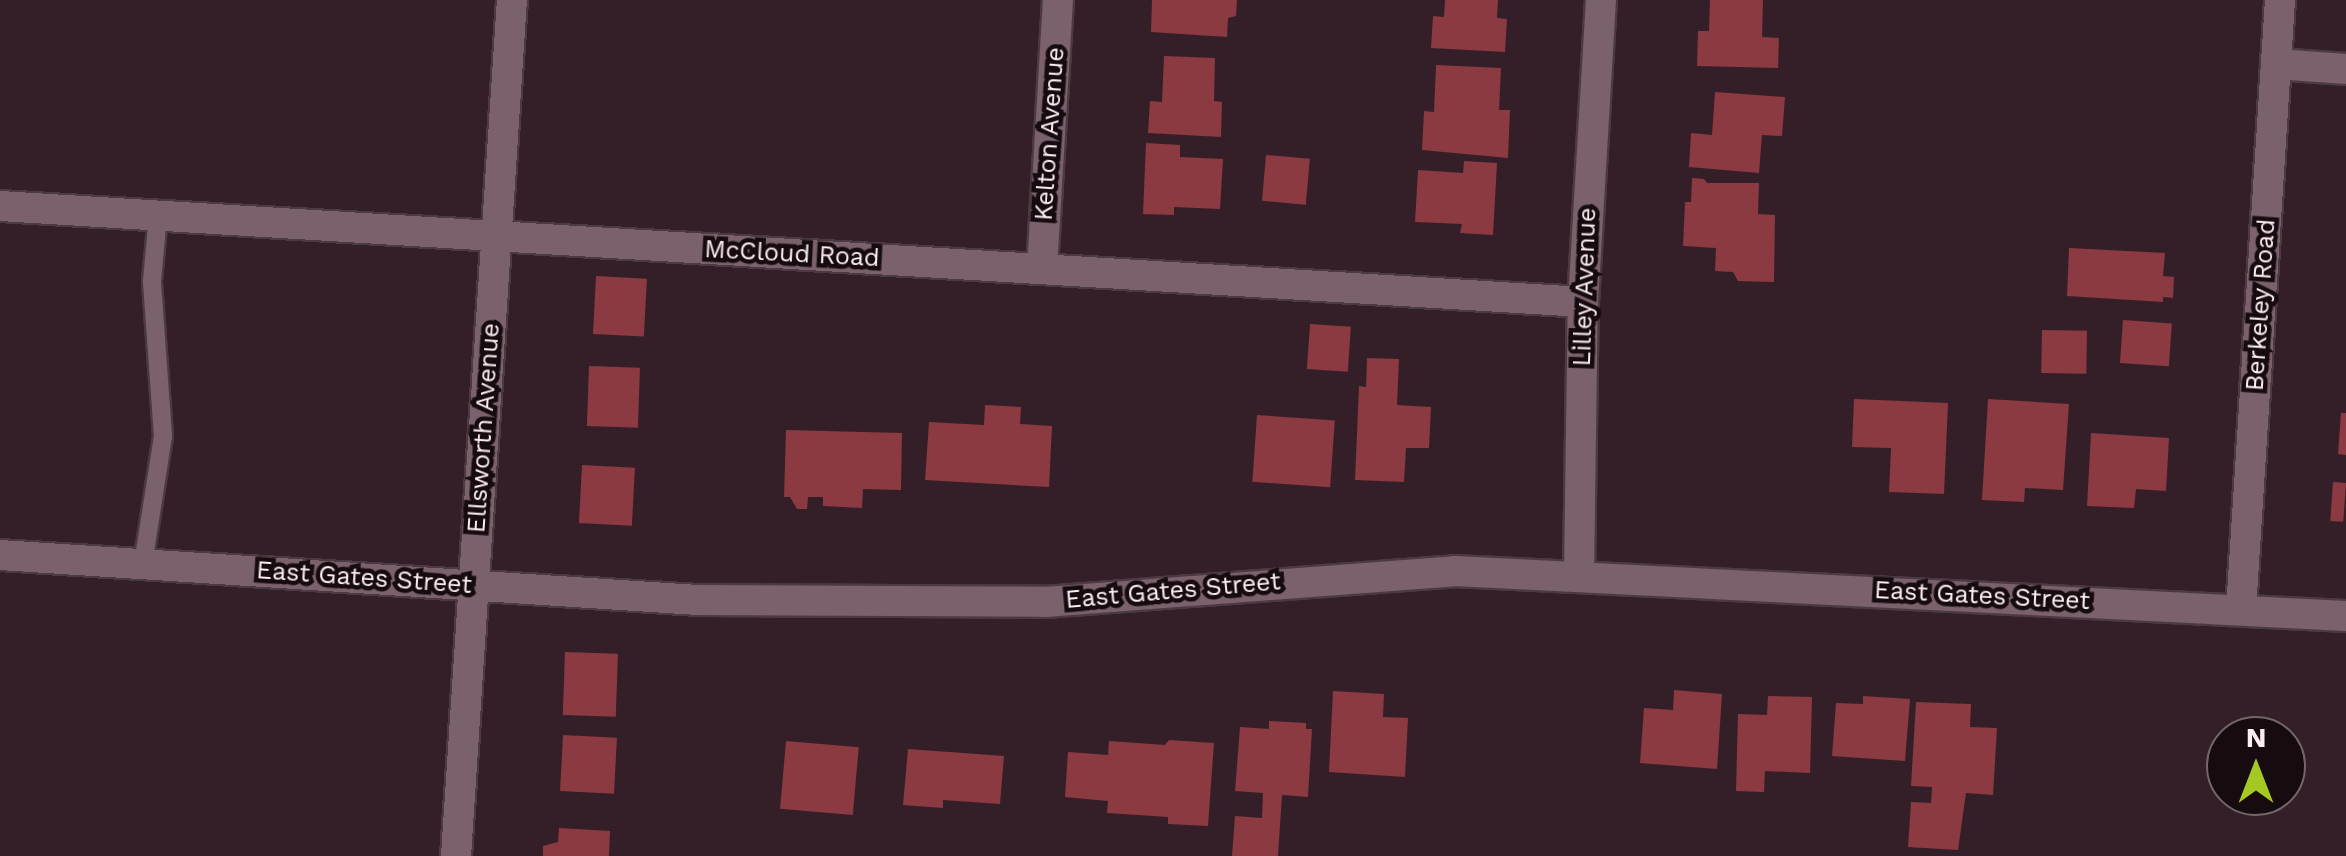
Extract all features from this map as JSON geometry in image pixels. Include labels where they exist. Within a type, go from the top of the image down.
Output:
[{"type":"street","name":"Ellsworth Avenue","points":[[456,856],[512,0]]},
{"type":"street","name":"Kelton Avenue","points":[[1042,269],[1058,0]]},
{"type":"street","name":"Lilley Avenue","points":[[1579,575],[1583,302],[1601,0]]},
{"type":"street","name":"Berkeley Road","points":[[2241,610],[2280,0]]},
{"type":"street","points":[[2276,64],[2346,69]]},
{"type":"street","name":"McCloud Road","points":[[0,206],[497,233],[1583,302]]},
{"type":"street","name":"East Gates Street","points":[[0,555],[698,600],[1045,602],[1436,572],[1579,575],[2346,616]]},
{"type":"lane","points":[[143,564],[163,436],[152,281],[158,214]]},
{"type":"building","points":[[1152,0],[1237,0],[1236,16],[1228,18],[1227,37],[1151,32]]},
{"type":"building","points":[[1445,0],[1498,0],[1497,18],[1507,19],[1505,52],[1431,48],[1433,16],[1444,17]]},
{"type":"building","points":[[1710,0],[1763,0],[1762,37],[1779,38],[1778,68],[1697,66],[1698,31],[1709,31]]},
{"type":"building","points":[[1164,56],[1215,58],[1214,101],[1222,102],[1221,137],[1148,133],[1150,101],[1162,102]]},
{"type":"building","points":[[1436,65],[1501,68],[1499,110],[1510,110],[1508,158],[1422,150],[1424,111],[1434,112]]},
{"type":"building","points":[[1715,92],[1785,97],[1782,136],[1762,135],[1759,173],[1689,167],[1691,133],[1712,135]]},
{"type":"building","points":[[1146,143],[1180,145],[1180,157],[1223,159],[1220,209],[1174,207],[1174,215],[1143,214]]},
{"type":"building","points":[[1266,155],[1310,159],[1306,205],[1262,201]]},
{"type":"building","points":[[1464,161],[1497,163],[1493,235],[1460,233],[1462,224],[1415,222],[1418,170],[1463,173]]},
{"type":"building","points":[[1692,178],[1707,183],[1759,183],[1758,214],[1775,215],[1774,282],[1738,281],[1733,272],[1715,271],[1716,248],[1683,246],[1685,202],[1691,202]]},
{"type":"building","points":[[2069,248],[2165,253],[2163,276],[2174,277],[2173,298],[2163,297],[2163,302],[2067,296]]},
{"type":"building","points":[[596,276],[647,279],[644,337],[593,334]]},
{"type":"building","points":[[2123,320],[2172,323],[2169,366],[2120,363]]},
{"type":"building","points":[[1310,324],[1351,327],[1348,372],[1307,369]]},
{"type":"building","points":[[2042,330],[2087,331],[2086,374],[2041,373]]},
{"type":"building","points":[[1367,358],[1399,359],[1397,405],[1431,407],[1429,448],[1406,448],[1404,482],[1355,480],[1359,386],[1366,387]]},
{"type":"building","points":[[589,366],[640,368],[638,428],[587,426]]},
{"type":"building","points":[[1854,399],[1948,403],[1944,494],[1889,492],[1891,448],[1852,447]]},
{"type":"building","points":[[1988,399],[2069,404],[2063,490],[2025,488],[2024,502],[1982,500]]},
{"type":"building","points":[[985,405],[1021,407],[1020,424],[1052,426],[1049,487],[925,480],[929,422],[984,425]]},
{"type":"building","points":[[2341,413],[2346,413],[2346,455],[2338,454]]},
{"type":"building","points":[[1257,415],[1335,420],[1330,487],[1252,482]]},
{"type":"building","points":[[786,430],[902,433],[901,490],[863,489],[862,508],[823,506],[823,497],[808,497],[807,509],[797,509],[790,497],[784,497]]},
{"type":"building","points":[[2091,433],[2169,438],[2166,491],[2136,489],[2134,508],[2087,506]]},
{"type":"building","points":[[582,465],[635,468],[632,526],[579,523]]},
{"type":"building","points":[[2333,482],[2346,483],[2343,522],[2330,521]]},
{"type":"building","points":[[565,652],[618,654],[616,717],[563,715]]},
{"type":"building","points":[[1674,690],[1722,694],[1717,769],[1640,763],[1644,708],[1673,710]]},
{"type":"building","points":[[1333,691],[1384,694],[1383,717],[1408,718],[1405,777],[1329,772]]},
{"type":"building","points":[[1768,696],[1812,697],[1810,773],[1765,771],[1764,792],[1736,791],[1738,714],[1767,715]]},
{"type":"building","points":[[1863,696],[1910,699],[1905,761],[1832,756],[1836,703],[1863,704]]},
{"type":"building","points":[[1916,702],[1971,704],[1970,727],[1997,728],[1993,795],[1966,793],[1958,850],[1908,847],[1911,802],[1931,803],[1932,787],[1911,786]]},
{"type":"building","points":[[1269,721],[1306,723],[1306,729],[1312,729],[1308,797],[1282,795],[1278,856],[1232,856],[1235,816],[1262,818],[1263,793],[1235,791],[1240,727],[1269,729]]},
{"type":"building","points":[[563,735],[617,738],[614,794],[560,791]]},
{"type":"building","points":[[1169,740],[1214,743],[1208,826],[1168,824],[1168,817],[1107,813],[1108,801],[1065,797],[1068,752],[1108,755],[1109,741],[1165,745]]},
{"type":"building","points":[[786,741],[859,747],[853,815],[780,809]]},
{"type":"building","points":[[908,749],[1004,756],[1000,804],[943,800],[943,808],[903,805]]},
{"type":"building","points":[[559,828],[610,831],[609,856],[543,856],[543,846],[558,842]]}]
